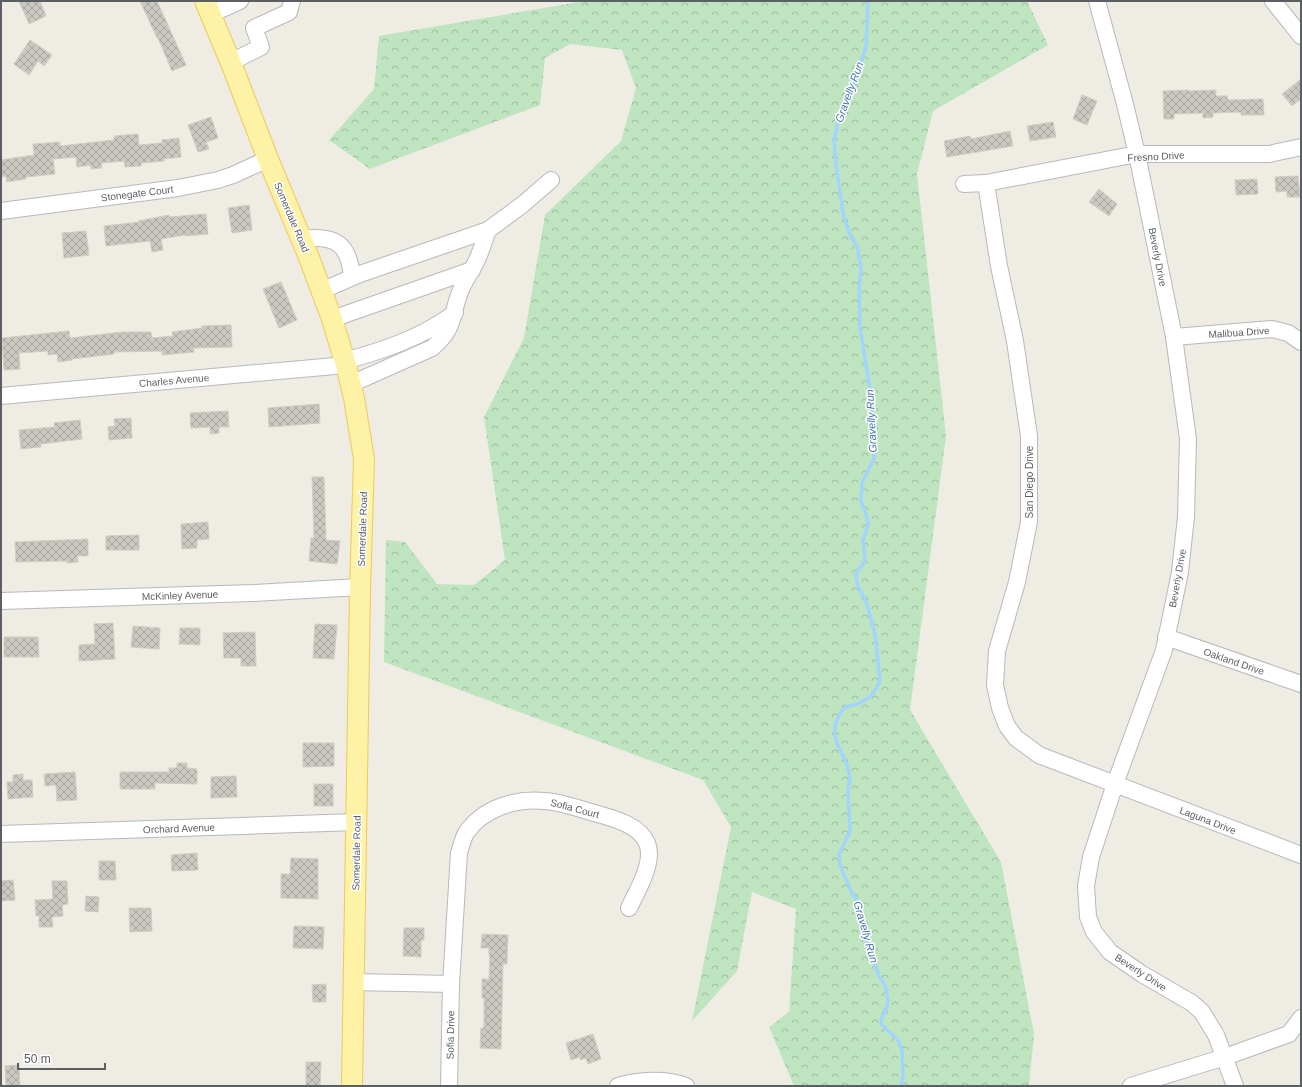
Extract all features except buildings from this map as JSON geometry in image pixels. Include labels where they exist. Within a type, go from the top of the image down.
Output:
[{"type":"main road","name":"Somerdale Road","points":[[208,8],[231,62],[268,159],[302,239],[332,319],[351,384],[364,459],[360,587],[352,1086]]},
{"type":"street","points":[[208,8],[240,1]]},
{"type":"street","points":[[231,62],[261,48],[254,28],[289,12],[292,1]]},
{"type":"street","name":"Beverly Drive","points":[[1097,1],[1137,154],[1174,337],[1188,439],[1186,517],[1180,572],[1164,650],[1114,784],[1091,857],[1086,886],[1088,917],[1094,932],[1110,952],[1142,974],[1192,1003],[1202,1012],[1216,1035],[1235,1086]]},
{"type":"street","points":[[1273,1],[1301,36]]},
{"type":"street","name":"Fresno Drive","points":[[964,184],[986,184],[1137,154],[1270,154],[1301,146]]},
{"type":"street","name":"Stonegate Court","points":[[1,211],[178,188],[218,180],[268,159]]},
{"type":"street","points":[[321,291],[352,277],[488,230],[522,205],[551,180]]},
{"type":"street","name":"San Diego Drive","points":[[986,184],[999,266],[1015,341],[1029,436],[1029,522],[1017,582],[997,651],[995,685],[1000,708],[1008,726],[1016,738],[1039,755],[1114,784]]},
{"type":"street","points":[[351,384],[432,348],[447,333],[455,313],[460,291],[481,251],[488,230]]},
{"type":"street","points":[[302,239],[323,237],[336,242],[350,264],[352,277]]},
{"type":"street","points":[[332,319],[472,270]]},
{"type":"street","name":"Charles Avenue","points":[[1,396],[346,363],[420,335],[455,313]]},
{"type":"street","name":"Malibua Drive","points":[[1174,337],[1272,329],[1288,333],[1301,342]]},
{"type":"street","name":"McKinley Avenue","points":[[1,601],[360,587]]},
{"type":"street","name":"Oakland Drive","points":[[1166,637],[1301,684]]},
{"type":"street","name":"Laguna Drive","points":[[1114,784],[1301,856]]},
{"type":"street","name":"Sofia Court","points":[[457,888],[459,853],[466,833],[481,818],[499,807],[519,801],[545,801],[619,821],[639,832],[647,843],[649,860],[644,877],[629,908]]},
{"type":"street","name":"Orchard Avenue","points":[[1,834],[356,822]]},
{"type":"street","name":"Sofia Drive","points":[[449,1086],[451,984],[457,888]]},
{"type":"street","points":[[354,982],[451,984]]},
{"type":"street","points":[[1131,1086],[1225,1058],[1288,1034],[1301,1018]]},
{"type":"street","points":[[618,1086],[657,1080],[675,1082],[686,1086]]},
{"type":"green space","points":[[585,1],[1027,1],[1048,45],[933,111],[917,174],[946,436],[910,710],[1001,862],[1034,1034],[1029,1086],[794,1086],[769,1027],[789,1012],[796,909],[752,892],[737,971],[692,1021],[731,827],[703,780],[384,662],[386,540],[405,542],[437,584],[474,585],[505,560],[484,417],[524,338],[545,215],[621,141],[636,88],[622,50],[570,44],[545,58],[540,105],[370,169],[329,140],[374,89],[379,36]]},
{"type":"waterway","name":"Gravelly Run","points":[[868,1],[866,47],[855,81],[838,122],[834,140],[843,213],[849,233],[857,246],[861,268],[859,290],[860,328],[872,402],[874,459],[862,483],[861,502],[867,517],[868,525],[863,540],[865,559],[856,575],[860,591],[866,601],[875,634],[880,680],[871,696],[858,704],[846,707],[841,711],[835,725],[835,735],[847,765],[850,777],[848,792],[850,831],[839,854],[840,864],[851,891],[860,906],[866,936],[876,968],[885,985],[888,1000],[881,1024],[898,1040],[902,1050],[903,1076],[901,1086]]}]
